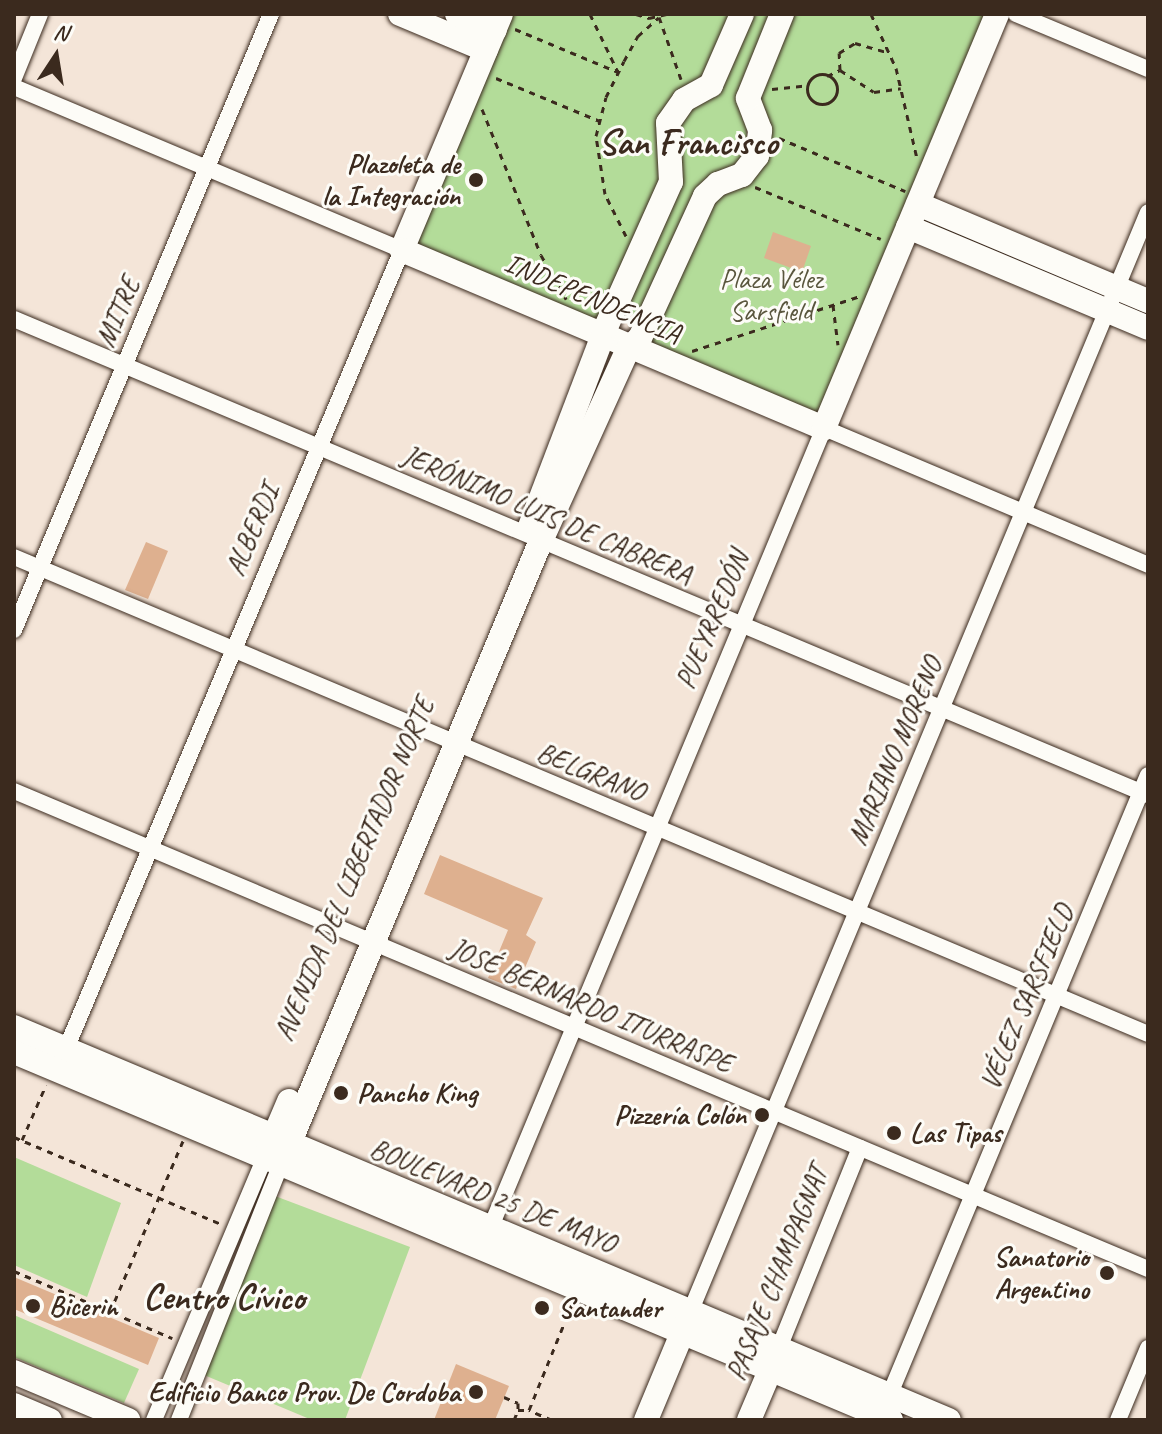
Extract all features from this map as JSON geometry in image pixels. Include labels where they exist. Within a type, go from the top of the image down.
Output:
[{"type":"main road","points":[[400,14],[488,45]]},
{"type":"main road","points":[[457,14],[488,45]]},
{"type":"main road","name":"AVENIDA DEL LIBERTADOR NORTE","points":[[277,1153],[533,539],[604,338],[674,171],[666,146],[668,123],[675,108],[711,85],[742,14]]},
{"type":"main road","points":[[739,177],[757,156],[760,130],[748,98],[782,14]]},
{"type":"main road","name":"PUEYRREDÓN","points":[[824,428],[997,14]]},
{"type":"main road","name":"ALBERDI","points":[[402,250],[488,45]]},
{"type":"main road","name":"AVENIDA DEL LIBERTADOR NORTE","points":[[533,539],[628,349],[640,338],[705,196],[718,184],[739,177]]},
{"type":"main road","points":[[921,197],[1148,301]]},
{"type":"main road","points":[[904,237],[1107,310],[1148,328]]},
{"type":"main road","name":"INDEPENDENCIA","points":[[402,250],[628,349],[662,360],[824,428]]},
{"type":"main road","name":"BOULEVARD 25 DE MAYO","points":[[14,1027],[59,1063],[189,1127],[277,1153]]},
{"type":"main road","name":"BOULEVARD 25 DE MAYO","points":[[14,1052],[59,1063],[487,1238],[775,1358],[887,1410],[949,1420]]},
{"type":"main road","name":"BOULEVARD 25 DE MAYO","points":[[487,1238],[578,1288],[688,1321]]},
{"type":"main road","points":[[646,1420],[688,1321]]},
{"type":"main road","name":"PASAJE CHAMPAGNAT","points":[[749,1420],[775,1358]]},
{"type":"main road","points":[[14,1372],[128,1420]]},
{"type":"main road","points":[[14,1405],[50,1420]]},
{"type":"street","points":[[14,78],[40,14]]},
{"type":"street","name":"MITRE","points":[[14,630],[271,14]]},
{"type":"street","points":[[1016,14],[1148,69]]},
{"type":"street","name":"INDEPENDENCIA","points":[[14,87],[402,250]]},
{"type":"street","name":"MARIANO MORENO","points":[[688,1321],[1148,212]]},
{"type":"street","name":"ALBERDI","points":[[59,1063],[402,250]]},
{"type":"street","name":"JERÓNIMO LUIS DE CABRERA","points":[[14,319],[1144,794]]},
{"type":"street","name":"INDEPENDENCIA","points":[[824,428],[1148,565]]},
{"type":"street","name":"PUEYRREDÓN","points":[[487,1238],[824,428]]},
{"type":"street","name":"BELGRANO","points":[[14,557],[1148,1034]]},
{"type":"street","name":"VÉLEZ SARSFIELD","points":[[887,1410],[1056,995],[1144,794],[1148,775]]},
{"type":"street","name":"JOSÉ BERNARDO ITURRASPE","points":[[14,791],[1148,1269]]},
{"type":"street","name":"PASAJE CHAMPAGNAT","points":[[775,1358],[860,1148]]},
{"type":"street","name":"AVENIDA DEL LIBERTADOR NORTE","points":[[154,1420],[236,1231],[277,1153]]},
{"type":"street","name":"AVENIDA DEL LIBERTADOR NORTE","points":[[179,1420],[277,1153]]},
{"type":"street","points":[[1118,1420],[1148,1348]]},
{"type":"path","points":[[590,14],[618,72]]},
{"type":"path","points":[[636,14],[667,14]]},
{"type":"path","points":[[871,14],[901,88],[921,197]]},
{"type":"path","points":[[638,258],[605,194],[596,136],[618,72],[638,36],[660,16]]},
{"type":"path","points":[[660,16],[682,82],[695,93]]},
{"type":"path","points":[[840,70],[839,53],[855,43],[889,54]]},
{"type":"path","points":[[488,45],[618,72]]},
{"type":"path","points":[[488,45],[600,121]]},
{"type":"path","points":[[488,45],[541,255],[582,327]]},
{"type":"path","points":[[750,107],[773,88],[808,85],[815,76],[827,76],[840,70]]},
{"type":"path","points":[[840,70],[874,92],[901,88]]},
{"type":"path","points":[[808,85],[812,100],[830,101],[836,89],[827,76]]},
{"type":"path","points":[[760,130],[921,197]]},
{"type":"path","points":[[739,177],[904,237]]},
{"type":"path","points":[[662,360],[882,289]]},
{"type":"path","points":[[22,1140],[59,1063]]},
{"type":"path","points":[[110,1312],[189,1127]]},
{"type":"path","points":[[14,1137],[236,1231]]},
{"type":"path","points":[[14,1271],[187,1345]]},
{"type":"path","points":[[529,1410],[578,1288]]},
{"type":"path","points":[[504,1397],[518,1403],[514,1420]]},
{"type":"path","points":[[518,1410],[529,1410],[550,1420]]},
{"type":"green space","name":"Plaza Vélez Sarsfield","points":[[501,14],[742,14],[711,85],[684,100],[670,158],[606,327],[402,250]]},
{"type":"green space","points":[[750,14],[774,14],[739,107],[747,127],[746,150],[636,321],[627,306],[681,171],[678,129]]},
{"type":"green space","name":"Plaza Vélez Sarsfield","points":[[782,14],[997,14],[824,428],[640,338],[705,196],[751,166],[749,105]]},
{"type":"green space","points":[[14,1157],[121,1203],[87,1297],[14,1265]]},
{"type":"green space","points":[[275,1196],[410,1247],[345,1420],[312,1420],[204,1375]]},
{"type":"green space","points":[[14,1315],[139,1369],[124,1403],[14,1357]]},
{"type":"building","points":[[773,232],[811,246],[802,272],[764,258]]},
{"type":"building","points":[[146,542],[168,551],[148,599],[125,590]]},
{"type":"building","points":[[440,855],[543,898],[526,935],[536,942],[516,989],[488,978],[508,930],[424,894]]},
{"type":"building","points":[[14,1277],[159,1338],[148,1365],[14,1309]]},
{"type":"building","name":"Edificio Banco Prov. De Cordoba","points":[[456,1364],[509,1386],[495,1420],[434,1420]]},
{"type":"place","name":"Plazoleta de la Integración","points":[[476,180]]},
{"type":"place","name":"Pancho King","points":[[341,1093]]},
{"type":"place","name":"Pizzería Colón","points":[[762,1115]]},
{"type":"place","name":"Las Tipas","points":[[894,1133]]},
{"type":"place","name":"Sanatorio Argentino","points":[[1107,1273]]},
{"type":"place","name":"Bicerin","points":[[33,1306]]},
{"type":"place","name":"Santander","points":[[542,1308]]},
{"type":"place","name":"Edificio Banco Prov. De Cordoba","points":[[476,1392]]},
{"type":"district","name":"San Francisco","points":[[688,143]]},
{"type":"district","name":"Centro Cívico","points":[[224,1298]]}]
